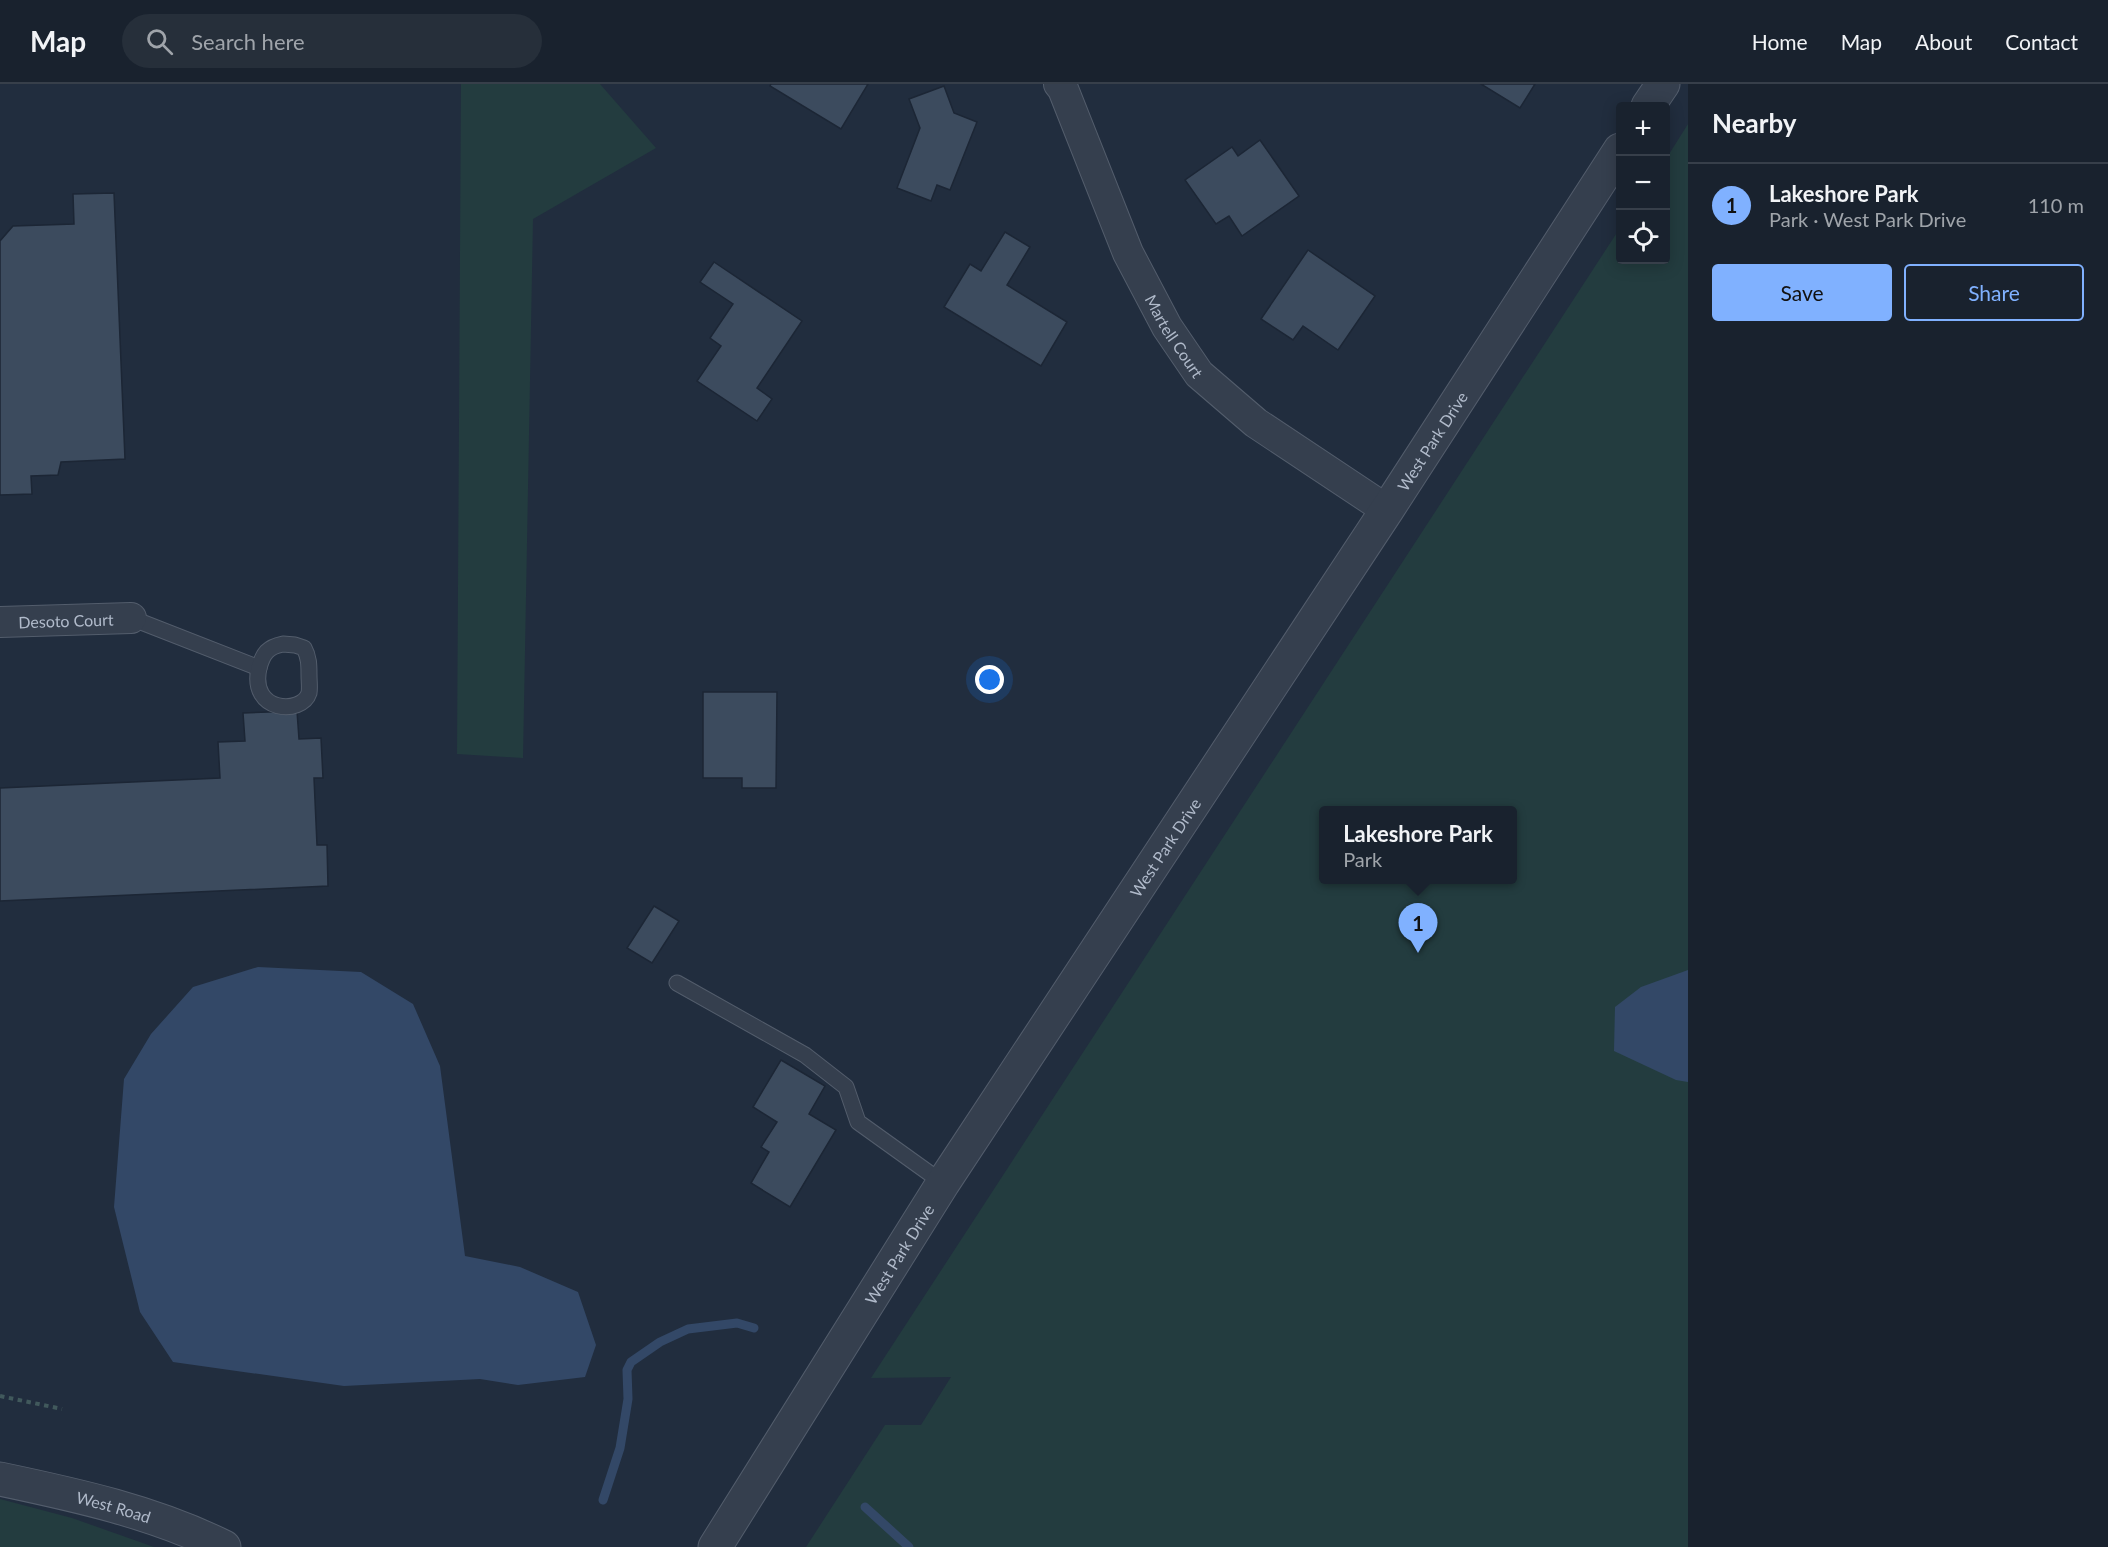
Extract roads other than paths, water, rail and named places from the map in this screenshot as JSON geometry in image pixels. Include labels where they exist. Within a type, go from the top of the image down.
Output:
[{"type":"street","name":"Martell Court","points":[[1059,84],[1063,89],[1128,253],[1167,327],[1199,374],[1256,423],[1387,510]]},
{"type":"street","points":[[1651,102],[1663,84]]},
{"type":"street","name":"West Park Drive","points":[[715,1547],[943,1183],[1387,510],[1616,156]]},
{"type":"street","name":"Desoto Court","points":[[0,622],[131,618]]},
{"type":"street","name":"West Road","points":[[0,1479],[69,1493],[136,1512],[224,1547]]},
{"type":"lane","points":[[131,618],[259,668]]},
{"type":"lane","points":[[283,644],[304,648],[309,663],[309,692],[305,700],[298,705],[287,706],[275,705],[266,701],[260,694],[257,682],[259,668],[264,652],[271,647],[283,644]]},
{"type":"lane","points":[[676,983],[805,1055],[846,1087],[858,1122],[943,1183]]},
{"type":"water","points":[[258,967],[361,972],[413,1004],[440,1066],[465,1256],[520,1267],[578,1292],[596,1345],[585,1377],[518,1385],[480,1379],[344,1386],[173,1362],[140,1312],[114,1207],[124,1079],[151,1034],[193,987]]},
{"type":"water","points":[[1688,970],[1688,1082],[1676,1080],[1614,1051],[1615,1007],[1641,987]]},
{"type":"waterway","points":[[603,1500],[620,1448],[628,1399],[627,1370],[631,1362],[660,1342],[688,1329],[737,1323],[754,1328]]},
{"type":"waterway","points":[[865,1507],[909,1547]]},
{"type":"place","name":"Lakeshore Park","points":[[1418,953]]}]
